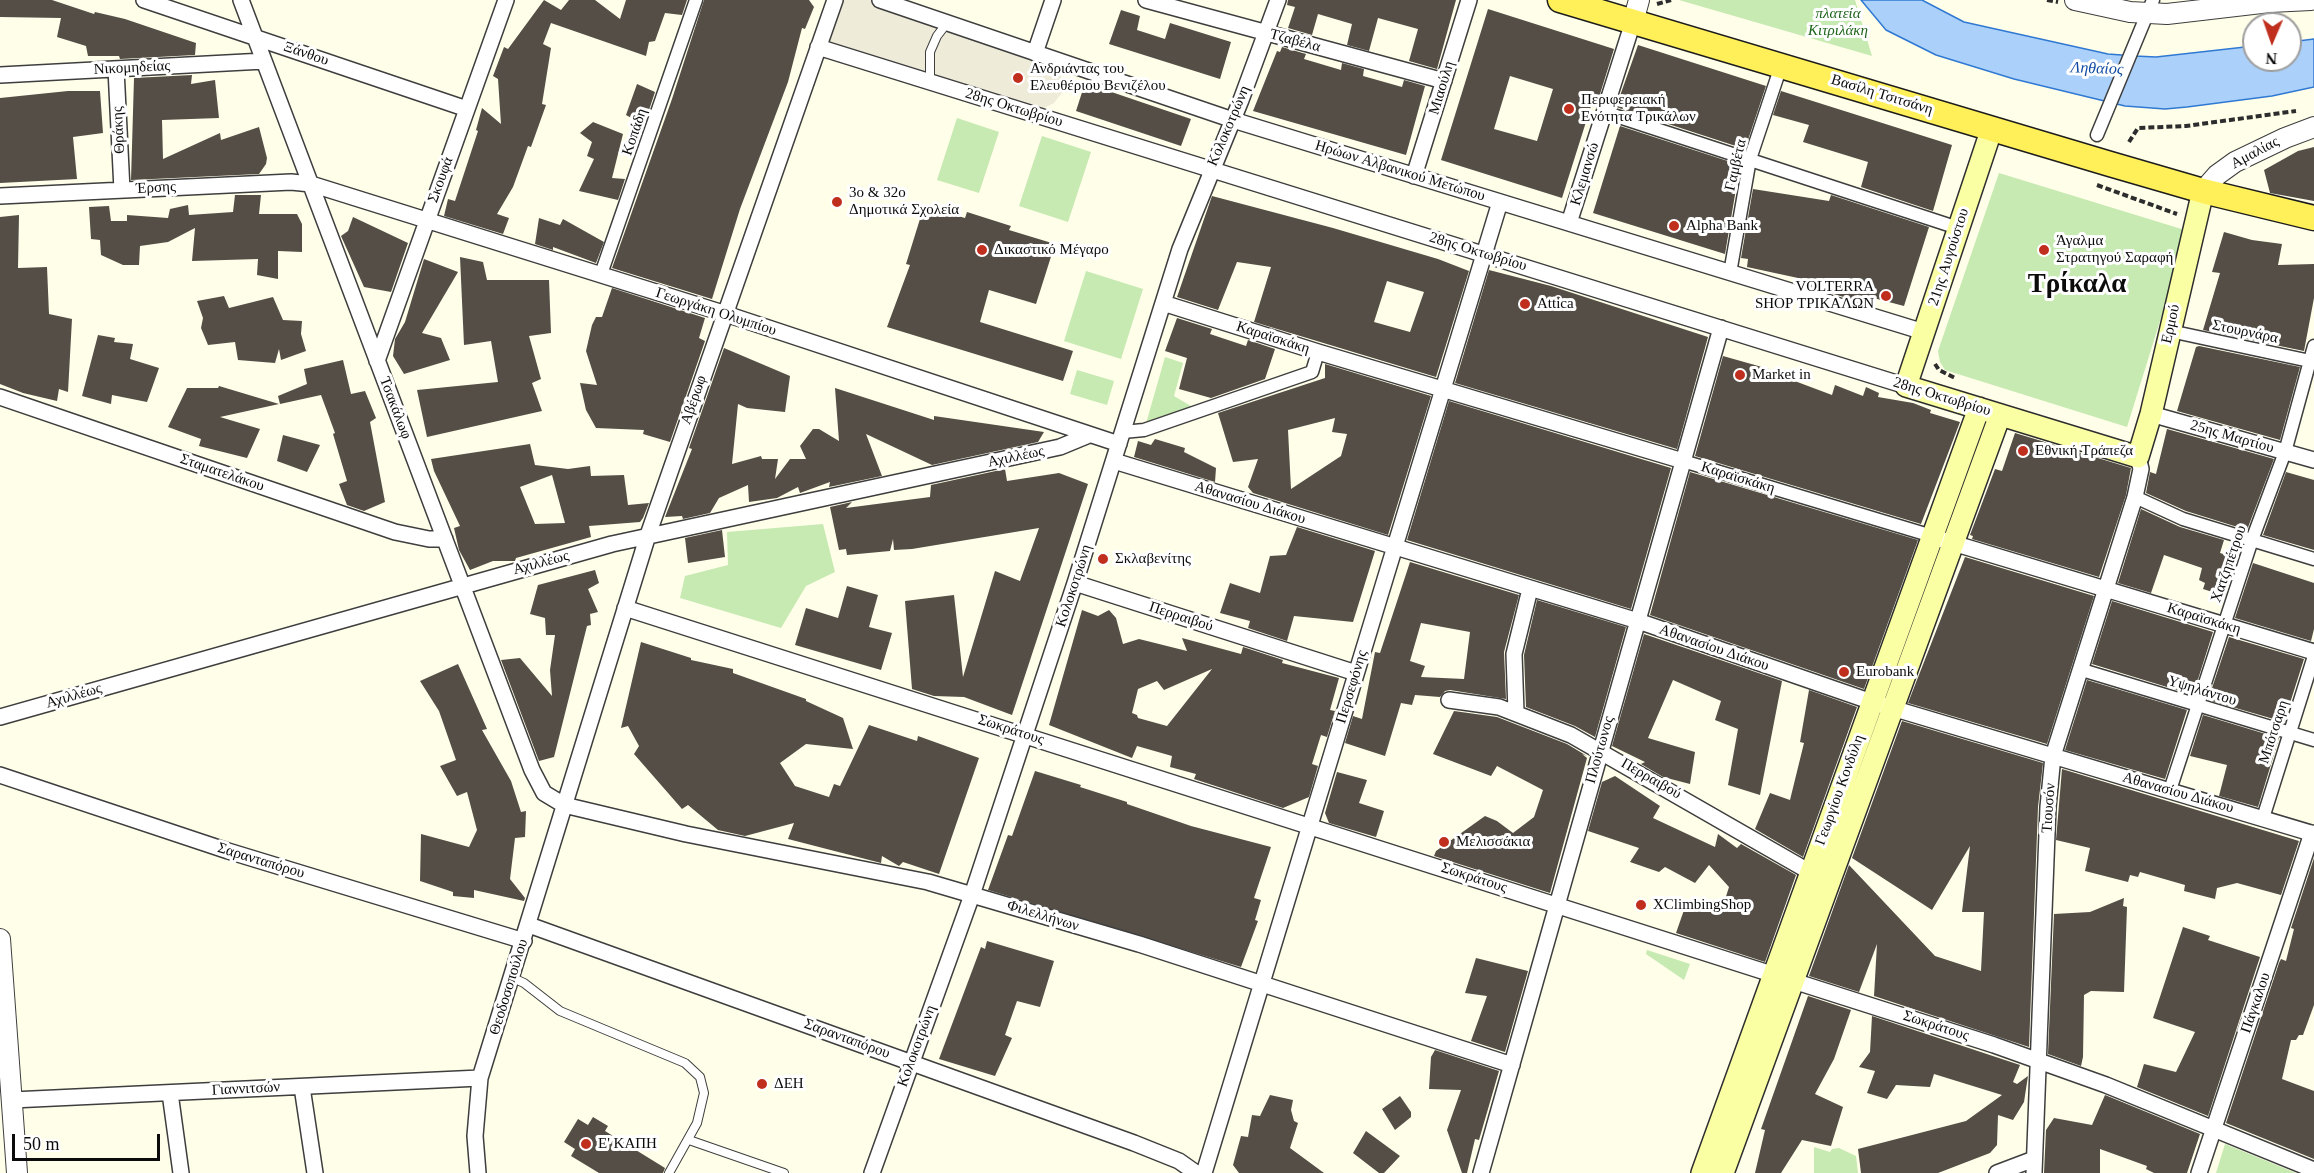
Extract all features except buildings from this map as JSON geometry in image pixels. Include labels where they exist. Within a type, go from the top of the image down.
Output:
[{"type":"main road","name":"Βασίλη Τσιτσάνη","points":[[1560,0],[1636,11],[1781,66],[2203,191],[2314,218]]},
{"type":"main road","name":"21ης Αυγούστου","points":[[1906,386],[1992,128]]},
{"type":"main road","name":"Ερμού","points":[[2138,458],[2151,414],[2203,191]]},
{"type":"main road","name":"28ης Οκτωβρίου","points":[[1906,386],[2138,458]]},
{"type":"main road","name":"Γεωργίου Κονδύλη","points":[[1702,1173],[1783,977],[1882,705],[1932,536],[1978,408]]},
{"type":"main road","name":"Γεωργίου Κονδύλη","points":[[1723,1173],[1783,977],[1810,872],[1953,543],[2000,415]]},
{"type":"street","name":"Ξάνθου","points":[[144,0],[467,109]]},
{"type":"street","name":"Τσακάλωφ","points":[[241,0],[538,785],[544,793],[564,805]]},
{"type":"street","name":"Σκουφά","points":[[377,361],[505,0]]},
{"type":"street","name":"Κοπάδη","points":[[601,274],[696,0]]},
{"type":"street","name":"Αβέρωφ","points":[[564,805],[648,535],[723,314],[835,0]]},
{"type":"street","name":"Ηρώων Αλβανικού Μετώπου","points":[[880,0],[1233,120],[1924,332]]},
{"type":"street","points":[[1035,53],[1053,0]]},
{"type":"street","name":"Τζαβέλα","points":[[1146,0],[1444,81]]},
{"type":"street","name":"Κολοκοτρώνη","points":[[872,1173],[972,895],[1075,584],[1163,303],[1210,169],[1233,120],[1278,0]]},
{"type":"street","name":"Μιαούλη","points":[[1414,176],[1469,0]]},
{"type":"street","points":[[2075,0],[2130,12],[2151,6]]},
{"type":"street","points":[[2127,0],[2185,14],[2270,2],[2311,0]]},
{"type":"street","points":[[2099,129],[2151,6]]},
{"type":"street","name":"Κλεμανσώ","points":[[1569,223],[1636,11]]},
{"type":"street","name":"28ης Οκτωβρίου","points":[[818,47],[1906,386]]},
{"type":"street","name":"Νικομηδείας","points":[[0,75],[264,61]]},
{"type":"street","name":"Γαμβέτα","points":[[1730,273],[1750,159],[1781,66]]},
{"type":"street","name":"Θράκης","points":[[116,69],[122,190]]},
{"type":"street","points":[[1604,112],[1958,228]]},
{"type":"street","name":"Αμαλίας","points":[[2203,191],[2217,175],[2235,162],[2284,138],[2314,128]]},
{"type":"street","name":"Έρσης","points":[[0,196],[291,182],[311,184]]},
{"type":"street","name":"Γεωργάκη Ολυμπίου","points":[[311,184],[428,218],[1089,435],[1121,438]]},
{"type":"street","name":"Περσεφόνης","points":[[1204,1173],[1500,202]]},
{"type":"street","name":"Καραϊσκάκη","points":[[1163,303],[2314,654]]},
{"type":"street","name":"Πλούτωνος","points":[[1481,1173],[1721,328]]},
{"type":"street","name":"Στουρνάρα","points":[[2170,331],[2312,361]]},
{"type":"street","name":"Χατζηπέτρου","points":[[2170,790],[2252,540],[2285,452],[2312,361],[2314,346]]},
{"type":"street","points":[[1121,438],[1312,372],[1318,352]]},
{"type":"street","name":"Σταματελάκου","points":[[0,397],[395,532],[429,539],[445,539]]},
{"type":"street","name":"25ης Μαρτίου","points":[[2151,414],[2314,460]]},
{"type":"street","name":"Αχιλλέως","points":[[0,717],[462,584],[648,535],[1060,447],[1089,435]]},
{"type":"street","name":"Τιουσόν","points":[[2034,1166],[2048,807],[2054,756],[2135,497],[2141,469],[2138,458]]},
{"type":"street","name":"Αθανασίου Διάκου","points":[[1114,461],[1394,549],[1638,621],[1882,705],[2313,833]]},
{"type":"street","points":[[2135,497],[2183,519],[2314,559]]},
{"type":"street","name":"Περραιβού","points":[[1075,584],[1356,673]]},
{"type":"street","points":[[1516,712],[1514,654],[1530,589]]},
{"type":"street","name":"Σωκράτους","points":[[625,608],[1025,734],[2037,1060],[2214,1127],[2314,1170]]},
{"type":"street","name":"Μπότσαρη","points":[[2263,818],[2314,654]]},
{"type":"street","name":"Υψηλάντου","points":[[2082,670],[2314,740]]},
{"type":"street","name":"Περραιβού","points":[[1449,700],[1516,712],[1600,749],[1810,872]]},
{"type":"street","name":"Σαρανταπόρου","points":[[0,775],[228,851],[524,941]]},
{"type":"street","name":"Φιλελλήνων","points":[[564,805],[686,834],[897,875],[972,895],[1262,984],[1512,1065]]},
{"type":"street","name":"Θεοδοσοπούλου","points":[[478,1173],[475,1136],[480,1078],[513,978],[564,805]]},
{"type":"street","name":"Πάγκαλου","points":[[2199,1173],[2313,833]]},
{"type":"street","name":"Σαρανταπόρου","points":[[529,925],[1169,1156],[1196,1173]]},
{"type":"street","points":[[0,939],[2,1000],[18,1173]]},
{"type":"street","name":"Γιαννιτσών","points":[[12,1100],[480,1078]]},
{"type":"street","points":[[302,1087],[315,1173]]},
{"type":"street","points":[[170,1093],[181,1173]]},
{"type":"street","points":[[1997,1173],[2034,1166]]},
{"type":"lane","points":[[930,81],[930,52],[937,36],[947,23]]},
{"type":"lane","points":[[513,978],[524,983],[560,1011],[693,1069],[700,1077],[704,1093],[697,1123],[669,1173]]},
{"type":"lane","points":[[689,1140],[784,1173]]},
{"type":"path","points":[[2129,142],[2138,128],[2186,126],[2302,110]]},
{"type":"path","points":[[1935,354],[1939,370],[1964,381]]},
{"type":"green space","name":"πλατεία Κιτριλάκη","points":[[1679,0],[1855,0],[1872,56]]},
{"type":"green space","points":[[957,118],[999,132],[979,193],[937,180]]},
{"type":"green space","points":[[1042,136],[1091,152],[1068,222],[1019,206]]},
{"type":"green space","points":[[1999,173],[2188,231],[2127,427],[1945,370],[1940,362],[1938,351]]},
{"type":"green space","points":[[1086,271],[1143,289],[1121,359],[1064,341]]},
{"type":"green space","points":[[1165,357],[1183,363],[1174,396],[1196,409],[1145,427]]},
{"type":"green space","points":[[1077,370],[1114,381],[1107,405],[1070,394]]},
{"type":"green space","points":[[823,524],[835,572],[806,586],[781,628],[680,598],[685,576],[728,565],[727,532]]},
{"type":"green space","points":[[1647,950],[1690,964],[1684,980],[1646,954]]},
{"type":"green space","points":[[2225,1144],[2296,1173],[2216,1173]]},
{"type":"green space","points":[[1814,1147],[1830,1152],[1832,1149],[1839,1148],[1856,1156],[1858,1173],[1814,1173]]},
{"type":"shaded area","points":[[837,0],[873,0],[1060,68],[1063,91],[1054,103],[1036,112],[822,46]]},
{"type":"water","name":"Ληθαίος","points":[[1861,0],[1922,0],[1964,22],[2108,54],[2156,57],[2242,47],[2242,72],[2302,72],[2302,40],[2314,39],[2314,87],[2272,96],[2187,107],[2165,109],[2125,106],[2014,79],[1936,55],[1886,30]]},
{"type":"place","name":"Ανδριάντας του Ελευθέριου Βενιζέλου","points":[[1018,78]]},
{"type":"place","name":"Περιφερειακή Ενότητα Τρικάλων","points":[[1569,109]]},
{"type":"place","name":"3ο & 32ο Δημοτικά Σχολεία","points":[[837,202]]},
{"type":"place","name":"Alpha Bank","points":[[1674,226]]},
{"type":"place","name":"Δικαστικό Μέγαρο","points":[[982,250]]},
{"type":"place","name":"Άγαλμα Στρατηγού Σαραφή","points":[[2044,250]]},
{"type":"place","name":"VOLTERRA SHOP ΤΡΙΚΑΛΩΝ","points":[[1886,296]]},
{"type":"place","name":"Attica","points":[[1525,304]]},
{"type":"place","name":"Market in","points":[[1740,375]]},
{"type":"place","name":"Εθνική Τράπεζα","points":[[2023,451]]},
{"type":"place","name":"Σκλαβενίτης","points":[[1103,559]]},
{"type":"place","name":"Eurobank","points":[[1844,672]]},
{"type":"place","name":"Μελισσάκια","points":[[1444,842]]},
{"type":"place","name":"XClimbingShop","points":[[1641,905]]},
{"type":"place","name":"ΔΕΗ","points":[[762,1084]]},
{"type":"place","name":"Ε' ΚΑΠΗ","points":[[586,1144]]},
{"type":"district","name":"Τρίκαλα","points":[[2077,285]]}]
